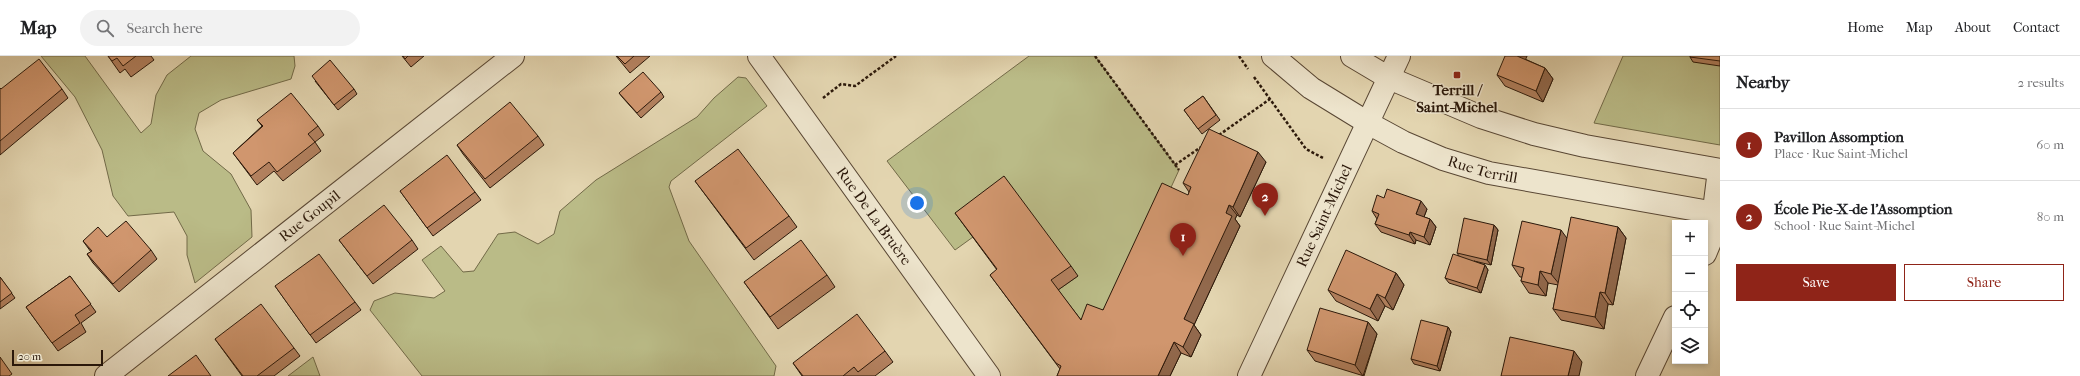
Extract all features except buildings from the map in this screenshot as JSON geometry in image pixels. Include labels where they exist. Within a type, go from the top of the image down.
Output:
[{"type":"street","name":"Rue Goupil","points":[[106,376],[513,56]]},
{"type":"street","name":"Rue De La Bruère","points":[[759,56],[989,376]]},
{"type":"street","name":"Rue Terrill","points":[[1273,56],[1311,88],[1368,123],[1403,142],[1443,159],[1489,173],[1717,213]]},
{"type":"street","points":[[1352,56],[1389,78],[1481,117],[1534,134],[1585,146],[1720,170],[1717,213],[1708,247]]},
{"type":"street","name":"Rue Saint-Michel","points":[[1249,376],[1399,56]]},
{"type":"street","points":[[1647,376],[1672,323]]},
{"type":"path","points":[[801,114],[841,84],[855,86],[896,56]]},
{"type":"path","points":[[1095,56],[1179,170]]},
{"type":"path","points":[[1239,56],[1306,149],[1346,171]]},
{"type":"path","points":[[1218,136],[1270,99]]},
{"type":"path","points":[[1175,165],[1206,144]]},
{"type":"green space","points":[[41,56],[85,56],[141,133],[151,124],[156,95],[167,75],[191,56],[294,56],[295,66],[291,79],[221,100],[199,113],[195,129],[203,151],[231,174],[251,210],[252,237],[195,283],[187,255],[187,236],[174,212],[128,216],[113,196],[102,150],[75,97]]},
{"type":"green space","points":[[1029,56],[1095,56],[1179,170],[1110,320],[1088,330],[1058,290],[1078,276],[973,237],[955,250],[887,161]]},
{"type":"green space","points":[[1623,56],[1720,56],[1720,145],[1594,123]]},
{"type":"green space","points":[[738,77],[746,78],[767,106],[671,181],[669,187],[689,241],[776,366],[774,376],[422,376],[370,310],[374,301],[395,293],[434,298],[445,291],[422,260],[441,246],[463,272],[474,271],[498,234],[515,232],[538,244],[554,234],[560,211],[596,180],[697,117],[714,98]]},
{"type":"green space","points":[[313,357],[320,376],[288,376]]},
{"type":"place","name":"Terrill / Saint-Michel","points":[[1457,75]]},
{"type":"place","name":"École Pie-X-de l'Assomption","points":[[1265,216]]},
{"type":"place","name":"Pavillon Assomption","points":[[1183,256]]}]
